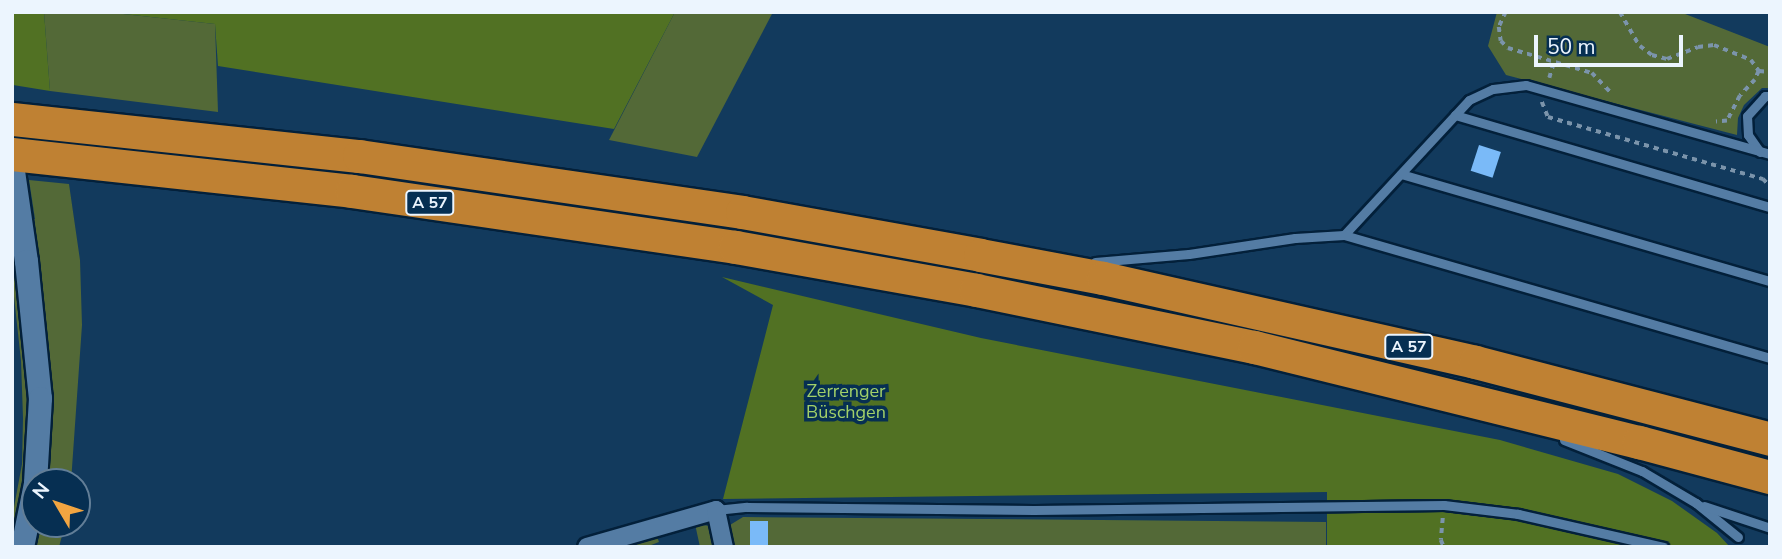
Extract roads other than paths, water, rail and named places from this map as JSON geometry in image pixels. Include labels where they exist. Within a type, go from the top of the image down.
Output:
[{"type":"highway","name":"A 57","points":[[12,119],[386,160],[742,212],[1044,267],[1475,362],[1770,439]]},
{"type":"highway","name":"A 57","points":[[13,166],[352,191],[735,247],[976,290],[1254,348],[1639,442],[1770,477]]},
{"type":"street","points":[[13,166],[40,398],[36,468]]},
{"type":"street","points":[[587,547],[716,510],[724,547]]},
{"type":"lane","points":[[1344,235],[1469,100],[1493,89],[1526,85],[1765,153]]},
{"type":"lane","points":[[1765,153],[1748,135],[1747,116],[1765,96],[1770,96]]},
{"type":"lane","points":[[1455,115],[1770,207]]},
{"type":"lane","points":[[1401,174],[1770,281]]},
{"type":"lane","points":[[1044,267],[1189,254],[1295,238],[1344,235],[1770,358]]},
{"type":"lane","points":[[1254,348],[1330,378]]},
{"type":"lane","points":[[1551,436],[1642,471],[1696,503],[1738,537]]},
{"type":"lane","points":[[1696,503],[1770,528]]},
{"type":"lane","points":[[716,510],[747,507],[1034,510],[1444,505],[1518,514],[1663,547]]},
{"type":"park label","name":"Zerrenger Büschgen","points":[[846,402]]}]
